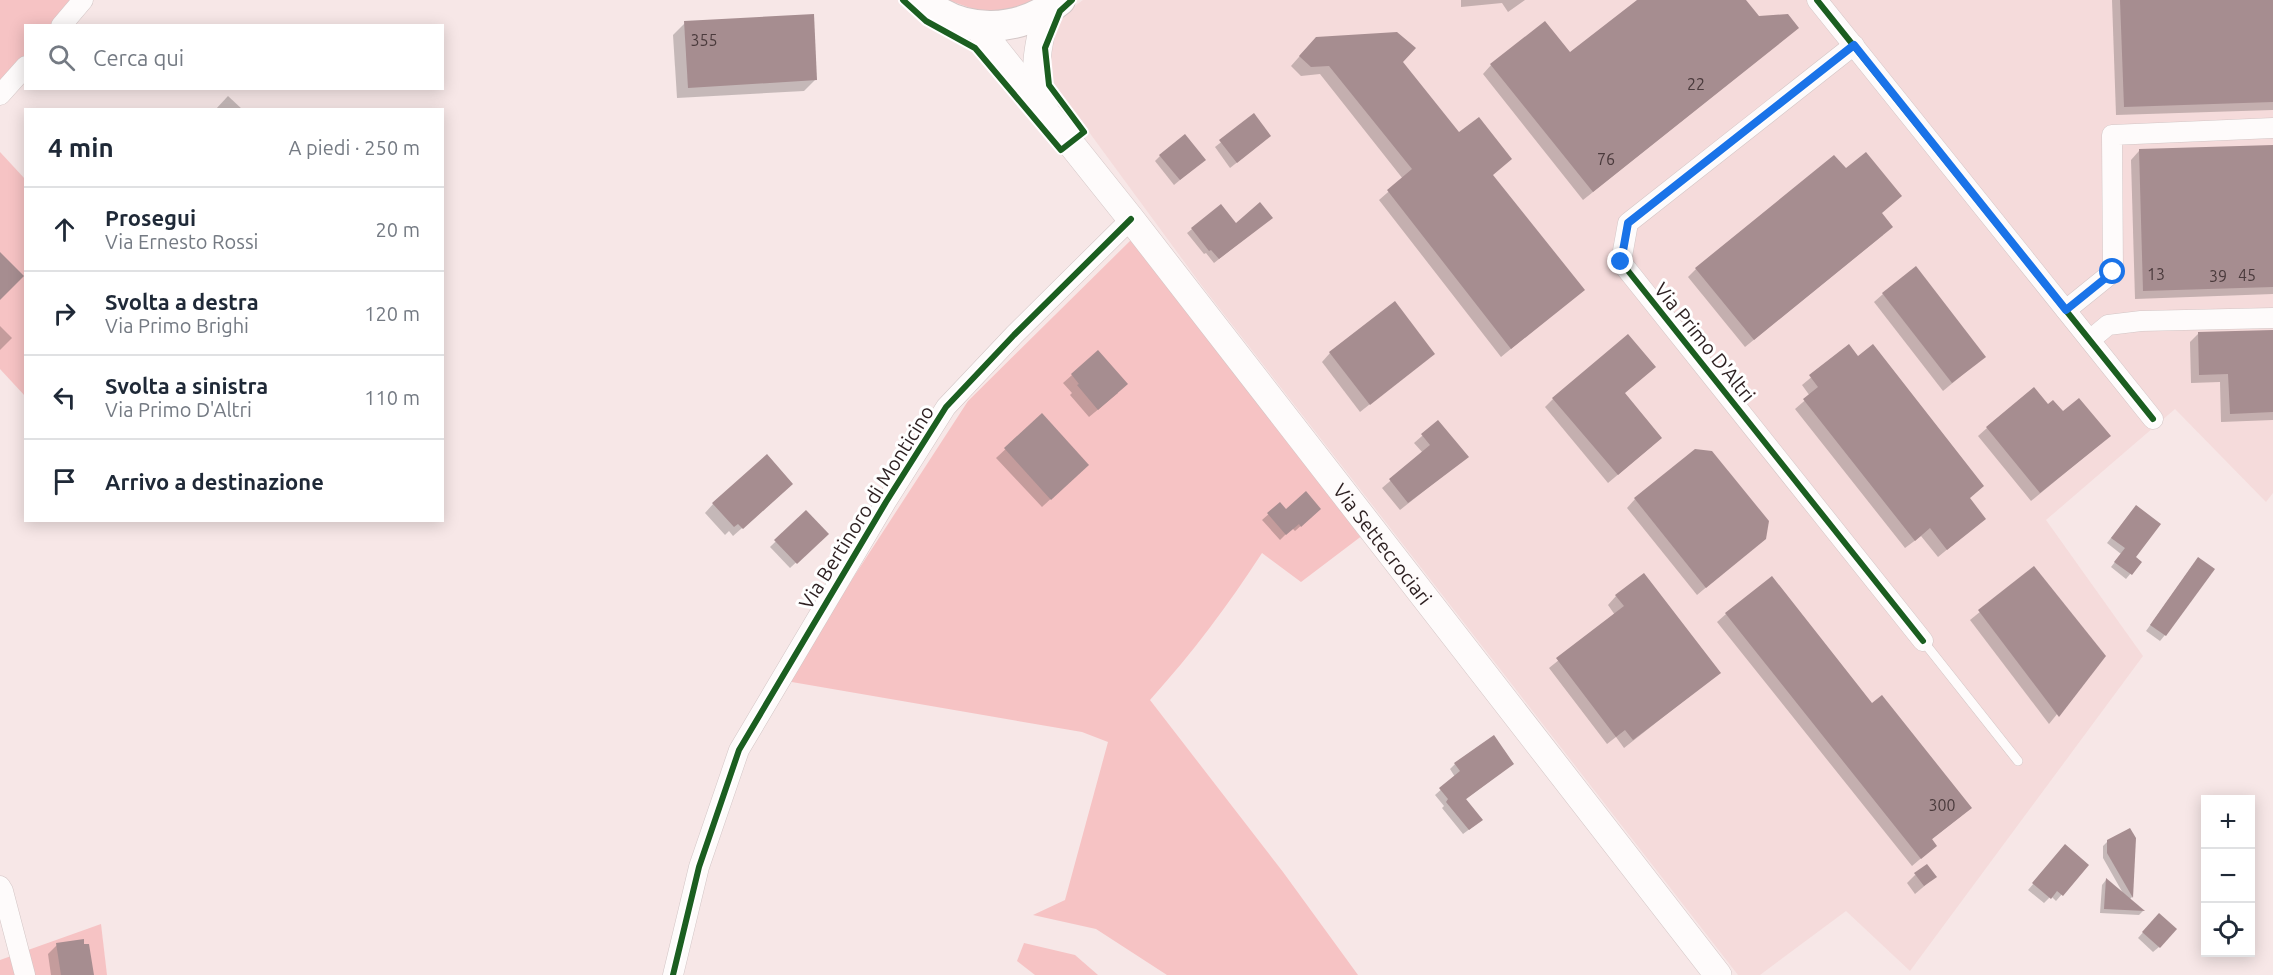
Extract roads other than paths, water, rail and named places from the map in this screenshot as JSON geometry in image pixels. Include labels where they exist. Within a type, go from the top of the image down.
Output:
[{"type":"main road","points":[[923,0],[932,8],[954,20],[977,26],[1013,25],[1053,6]]},
{"type":"main road","name":"Via Settecrociari","points":[[1048,115],[1037,86],[1036,63],[1053,6]]},
{"type":"main road","name":"Via Settecrociari","points":[[977,26],[1131,219],[1718,975]]},
{"type":"street","points":[[63,24],[83,0]]},
{"type":"street","points":[[1822,3],[2153,419]]},
{"type":"street","name":"Via Primo D'Altri","points":[[1854,45],[1628,223],[1621,262],[1923,641]]},
{"type":"street","points":[[0,95],[24,68]]},
{"type":"street","points":[[2066,310],[2113,272],[2112,135],[2273,128]]},
{"type":"street","name":"Via Bertinoro di Monticino","points":[[673,975],[699,867],[739,750],[869,531],[946,407],[1014,334],[1131,219]]},
{"type":"street","points":[[2090,340],[2108,325],[2141,321],[2273,318]]},
{"type":"street","points":[[0,886],[25,975]]},
{"type":"lane","points":[[1923,641],[2018,760]]}]
